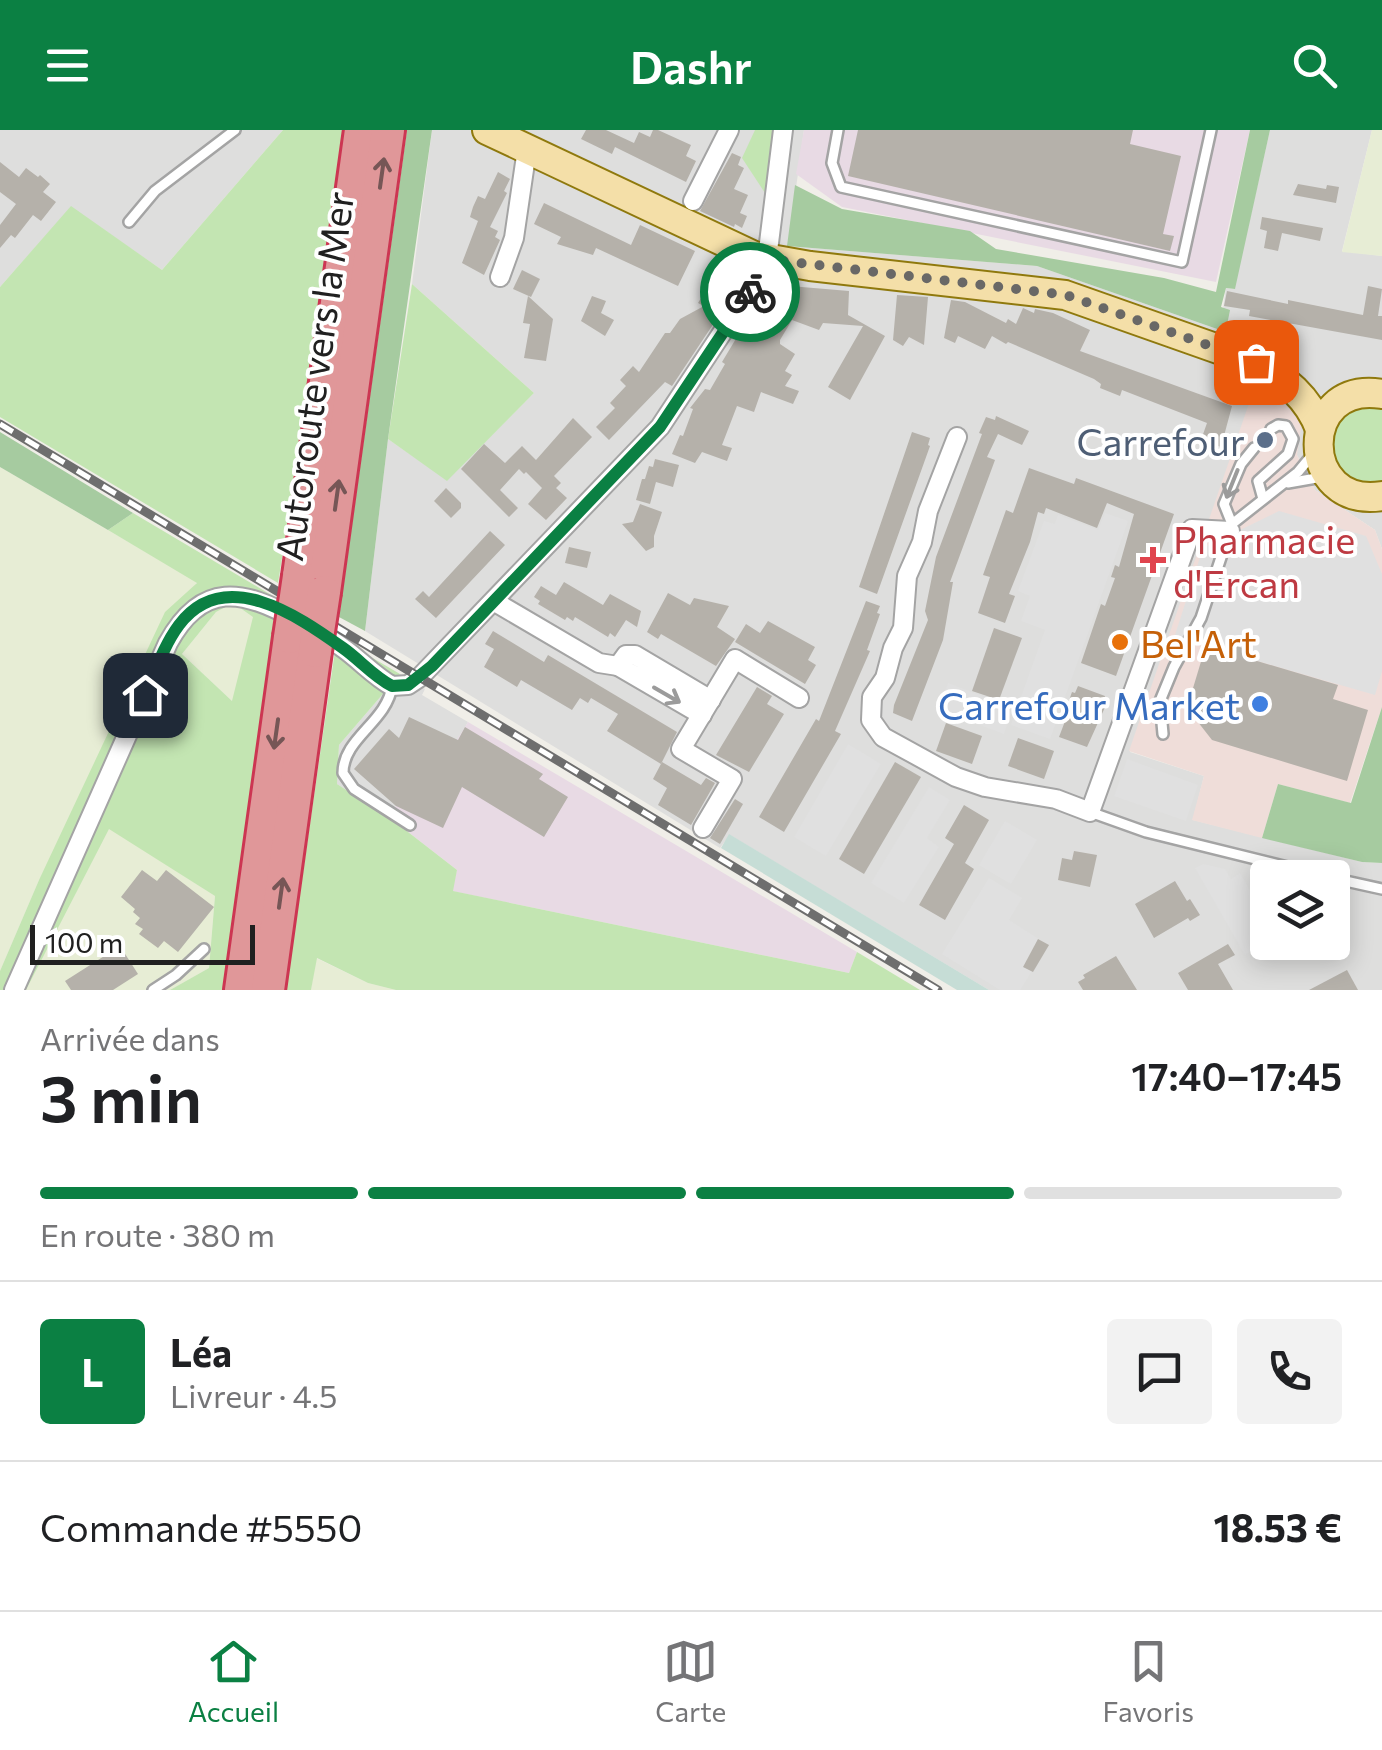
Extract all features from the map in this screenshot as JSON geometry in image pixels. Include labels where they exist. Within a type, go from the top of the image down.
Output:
[{"type":"highway","points":[[268,990],[360,130]]},
{"type":"highway","name":"Autoroute vers la Mer","points":[[311,584],[388,130]]},
{"type":"highway","points":[[241,990],[303,644]]},
{"type":"main road","points":[[487,130],[734,250],[767,259],[1066,295],[1256,362],[1287,369],[1328,392],[1352,396],[1382,394]]},
{"type":"main road","points":[[1256,362],[1302,396],[1319,439],[1320,460],[1329,477],[1354,494],[1382,496]]},
{"type":"main road","points":[[1319,439],[1334,406],[1352,396]]},
{"type":"street","points":[[693,201],[729,130]]},
{"type":"street","points":[[14,990],[178,625],[197,607],[225,596],[262,600],[341,646],[392,686],[408,685],[420,677],[660,427],[767,259],[783,130]]},
{"type":"street","points":[[500,277],[514,238],[526,149]]},
{"type":"street","points":[[957,437],[907,576],[904,628],[893,648],[885,678],[872,698],[870,714],[883,737],[956,778],[1056,800],[1090,812],[1192,529],[1231,527]]},
{"type":"street","points":[[495,602],[598,663],[618,666],[706,707]]},
{"type":"street","points":[[703,828],[732,779],[681,749],[735,659],[799,698]]},
{"type":"lane","points":[[129,222],[155,191],[235,130]]},
{"type":"lane","points":[[838,130],[832,163],[841,187],[1182,262],[1211,130]]},
{"type":"lane","points":[[1263,499],[1258,480],[1288,454],[1293,442],[1286,426],[1271,429]]},
{"type":"lane","points":[[1163,734],[1160,700],[1201,618],[1231,527],[1298,472],[1319,439]]},
{"type":"lane","points":[[1231,527],[1224,504],[1241,464],[1254,448]]},
{"type":"lane","points":[[1281,486],[1307,477],[1329,477]]},
{"type":"lane","points":[[392,686],[386,708],[346,756],[343,773],[354,789],[410,824]]},
{"type":"lane","points":[[1090,812],[1146,832],[1259,860]]},
{"type":"lane","points":[[1350,882],[1382,889]]},
{"type":"lane","points":[[153,990],[204,949]]},
{"type":"shaded area","points":[[0,130],[283,130],[162,270],[71,207],[0,287]]},
{"type":"shaded area","points":[[432,130],[804,130],[788,246],[1037,266],[1220,330],[1226,288],[1234,289],[1270,130],[1372,130],[1342,251],[1382,256],[1382,549],[1375,530],[1315,490],[1297,455],[1130,752],[1204,776],[1193,820],[1362,862],[1382,863],[1382,990],[989,990],[730,835],[720,848],[365,631],[388,439],[447,480],[534,393],[412,284]]},
{"type":"shaded area","points":[[804,130],[1250,130],[1216,282],[842,207],[796,174]]},
{"type":"shaded area","points":[[1255,386],[1285,397],[1303,415],[1297,455],[1315,490],[1375,530],[1382,549],[1382,707],[1350,803],[1278,784],[1262,838],[1192,820],[1204,776],[1129,751]]},
{"type":"shaded area","points":[[1279,511],[1366,536],[1382,574],[1382,671],[1375,695],[1257,661],[1231,645],[1228,652],[1174,638],[1203,548]]},
{"type":"shaded area","points":[[1105,513],[1128,521],[1050,739],[1011,725],[1045,630],[1021,621],[1030,596],[1018,591],[1044,521],[1055,524],[1058,515],[1098,530]]},
{"type":"shaded area","points":[[400,674],[425,689],[422,695],[468,722],[458,740],[414,766],[390,818],[337,784],[339,745]]},
{"type":"shaded area","points":[[948,683],[1013,708],[1004,734],[938,709]]},
{"type":"shaded area","points":[[468,722],[857,952],[849,973],[452,891],[457,870],[390,818],[414,767],[448,754]]},
{"type":"shaded area","points":[[848,744],[881,764],[826,856],[794,837]]},
{"type":"shaded area","points":[[1127,759],[1198,785],[1186,821],[1114,796]]},
{"type":"shaded area","points":[[929,787],[950,800],[927,838],[939,847],[904,903],[871,883]]},
{"type":"shaded area","points":[[1005,821],[1037,840],[1011,884],[979,865]]},
{"type":"shaded area","points":[[729,834],[989,990],[957,990],[721,848]]},
{"type":"shaded area","points":[[1203,864],[1225,869],[1231,879],[1240,873],[1250,890],[1250,952],[1245,955],[1195,868]]},
{"type":"shaded area","points":[[989,878],[1022,898],[1009,920],[1048,945],[1020,990],[1000,990],[942,954]]},
{"type":"green space","points":[[283,130],[343,130],[310,385],[278,583],[0,417],[0,287],[71,206],[162,270]]},
{"type":"green space","points":[[407,130],[432,130],[365,631],[339,617]]},
{"type":"green space","points":[[755,130],[774,130],[765,193],[742,158]]},
{"type":"green space","points":[[1250,130],[1270,130],[1235,289],[1226,288],[1221,307],[1230,310],[1227,325],[1220,330],[1037,266],[787,246],[795,185],[842,209],[970,231],[996,249],[1164,278],[1216,292]]},
{"type":"green space","points":[[1372,130],[1382,130],[1382,256],[1342,252]]},
{"type":"green space","points":[[412,284],[534,393],[447,481],[388,439]]},
{"type":"green space","points":[[1360,407],[1382,407],[1382,482],[1357,480],[1338,466],[1333,455],[1333,432],[1346,414]]},
{"type":"green space","points":[[0,432],[133,513],[108,530],[0,467]]},
{"type":"green space","points":[[0,467],[197,582],[39,880],[0,971]]},
{"type":"green space","points":[[133,513],[278,599],[224,990],[170,990],[209,968],[215,896],[109,829],[26,990],[0,990],[0,971],[39,880],[165,612],[197,583],[108,530]],"holes":[[[233,603],[253,617],[232,701],[182,654],[216,612]]]},
{"type":"green space","points":[[232,603],[254,617],[233,702],[182,654],[216,612]]},
{"type":"green space","points":[[337,637],[400,674],[339,745],[337,784],[390,818],[457,870],[453,891],[849,973],[857,952],[920,990],[396,990],[368,983],[317,958],[311,990],[286,990]]},
{"type":"green space","points":[[1382,707],[1382,863],[1362,862],[1262,838],[1278,784],[1351,803]]},
{"type":"green space","points":[[109,828],[215,896],[209,968],[170,990],[26,990]]},
{"type":"green space","points":[[316,958],[368,983],[396,990],[311,990]]},
{"type":"building","points":[[586,130],[606,130],[634,143],[639,132],[650,137],[653,130],[658,130],[691,145],[686,156],[696,161],[686,182],[615,147],[612,154],[581,139]]},
{"type":"building","points":[[858,130],[1133,130],[1130,144],[1181,156],[1163,234],[1174,236],[1170,251],[848,176]]},
{"type":"building","points":[[732,153],[741,157],[738,165],[744,168],[734,189],[748,195],[740,213],[747,216],[742,228],[700,211]]},
{"type":"building","points":[[0,162],[19,177],[26,168],[40,175],[50,184],[43,192],[56,202],[41,221],[33,215],[15,238],[11,235],[0,248],[0,225],[16,204],[0,192]]},
{"type":"building","points":[[498,172],[510,179],[490,227],[498,231],[495,237],[500,240],[484,275],[462,263],[478,221],[470,217],[473,207],[478,196],[485,199]]},
{"type":"building","points":[[1298,184],[1339,187],[1336,203],[1293,195]]},
{"type":"building","points":[[544,203],[631,245],[640,225],[695,251],[678,286],[596,248],[593,255],[557,244],[561,237],[534,224]]},
{"type":"building","points":[[1262,217],[1323,228],[1320,241],[1282,233],[1278,251],[1264,248],[1267,231],[1260,229]]},
{"type":"building","points":[[717,262],[746,275],[672,386],[665,382],[609,440],[596,427],[615,408],[610,403],[626,386],[620,380],[633,366],[639,372],[665,333],[704,306],[698,303],[714,277],[709,273]]},
{"type":"building","points":[[522,270],[540,279],[531,297],[513,289]]},
{"type":"building","points":[[790,286],[849,291],[848,315],[885,336],[850,400],[828,387],[863,326],[823,323],[819,330],[792,320],[780,344],[795,354],[785,371],[792,375],[785,386],[799,391],[793,404],[761,392],[754,412],[737,406],[722,445],[732,448],[727,461],[702,452],[695,463],[672,454],[680,435],[683,436],[693,409],[690,408],[705,389],[710,390],[752,312],[755,314],[765,299]]},
{"type":"building","points":[[1368,286],[1382,289],[1378,316],[1382,316],[1382,340],[1249,316],[1250,310],[1224,306],[1227,291],[1363,315]]},
{"type":"building","points":[[897,295],[928,297],[924,345],[909,337],[903,346],[893,340]]},
{"type":"building","points":[[528,296],[553,319],[546,361],[524,358],[530,324],[523,323]]},
{"type":"building","points":[[592,296],[606,301],[601,313],[614,320],[605,336],[581,321]]},
{"type":"building","points":[[951,300],[965,302],[1006,323],[1008,319],[1016,324],[1023,308],[1034,313],[1035,309],[1053,313],[1090,330],[1080,351],[1232,406],[1221,447],[1201,440],[1207,423],[1122,390],[1120,396],[1100,388],[1101,384],[1094,379],[1008,342],[992,336],[985,349],[958,336],[955,343],[944,338]]},
{"type":"building","points":[[996,416],[1029,431],[1022,445],[998,434],[987,457],[995,460],[950,582],[943,640],[912,721],[893,713],[894,705],[928,620],[925,611],[936,557],[982,434],[979,433],[986,417],[995,420]]},
{"type":"building","points":[[573,418],[592,437],[554,476],[561,483],[556,488],[567,498],[546,520],[528,504],[542,488],[526,472],[519,469],[500,490],[518,508],[509,517],[461,469],[484,444],[505,463],[522,446],[536,460]]},
{"type":"building","points":[[912,432],[930,438],[930,446],[877,594],[859,587]]},
{"type":"building","points":[[655,459],[679,465],[673,487],[656,482],[650,504],[636,500],[642,479]]},
{"type":"building","points":[[1029,468],[1074,484],[1076,478],[1174,514],[1116,676],[1081,663],[1101,604],[1105,606],[1115,578],[1111,577],[1115,565],[1119,567],[1134,514],[1107,503],[1097,528],[1046,508],[1044,514],[1038,512],[1009,594],[1015,596],[1005,623],[978,613],[990,577],[983,575],[1006,510],[1013,513]]},
{"type":"building","points":[[446,488],[461,503],[451,518],[434,501]]},
{"type":"building","points":[[640,504],[662,512],[654,547],[646,551],[622,524],[633,522]]},
{"type":"building","points":[[490,531],[505,545],[436,618],[415,599],[423,591],[429,597]]},
{"type":"building","points":[[569,547],[591,552],[587,568],[565,563]]},
{"type":"building","points":[[564,582],[603,605],[610,594],[641,611],[637,627],[626,620],[615,637],[610,633],[608,637],[575,617],[573,621],[567,617],[565,620],[538,604],[540,601],[534,597],[541,586],[556,595]]},
{"type":"building","points":[[668,593],[690,605],[694,598],[729,606],[717,627],[735,639],[716,666],[661,634],[658,639],[647,632]]},
{"type":"building","points":[[866,601],[880,606],[880,614],[867,650],[870,651],[835,731],[841,734],[784,832],[759,817],[816,719],[819,721]]},
{"type":"building","points":[[768,621],[815,647],[808,660],[816,665],[805,684],[735,642],[746,624],[760,633]]},
{"type":"building","points":[[994,628],[1022,638],[999,700],[972,691]]},
{"type":"building","points":[[493,631],[544,662],[548,655],[677,732],[661,764],[607,731],[618,714],[591,698],[588,703],[580,698],[572,710],[521,680],[517,687],[484,667],[494,649],[485,644]]},
{"type":"building","name":"Carrefour Market","points":[[1230,644],[1259,653],[1257,661],[1338,685],[1333,699],[1368,710],[1347,781],[1212,740],[1187,708],[1206,645],[1228,652]]},
{"type":"building","points":[[1078,686],[1105,696],[1106,705],[1087,747],[1059,737],[1072,692]]},
{"type":"building","points":[[757,687],[772,696],[767,704],[784,714],[749,772],[716,755]]},
{"type":"building","points":[[409,717],[458,740],[465,727],[543,774],[539,779],[568,797],[544,837],[462,787],[443,828],[396,806],[354,769],[389,729],[399,738]]},
{"type":"building","points":[[946,723],[982,736],[972,764],[936,751]]},
{"type":"building","points":[[1018,738],[1054,751],[1044,779],[1008,766]]},
{"type":"building","points":[[662,762],[701,785],[706,778],[715,783],[691,825],[658,805],[667,788],[653,779]]},
{"type":"building","points":[[895,762],[921,777],[864,874],[839,859]]},
{"type":"building","points":[[735,799],[743,804],[720,844],[710,838]]},
{"type":"building","points":[[964,805],[989,820],[965,863],[974,869],[945,920],[919,905],[954,844],[945,838]]},
{"type":"building","points":[[1074,851],[1097,855],[1090,887],[1058,880],[1062,858],[1072,860]]},
{"type":"building","points":[[142,870],[157,881],[166,870],[214,907],[178,952],[164,941],[158,948],[139,934],[143,929],[135,924],[140,918],[121,897]]},
{"type":"building","points":[[1175,881],[1200,915],[1154,938],[1135,904]]},
{"type":"building","points":[[1038,939],[1049,945],[1033,972],[1023,967]]},
{"type":"building","points":[[1228,944],[1235,955],[1218,964],[1233,990],[1188,990],[1178,973]]},
{"type":"building","points":[[120,946],[138,974],[113,990],[71,990],[65,981]]},
{"type":"building","points":[[1116,956],[1137,990],[1083,990],[1078,982],[1085,978],[1083,975]]},
{"type":"building","points":[[1347,970],[1358,990],[1309,990]]},
{"type":"railway","points":[[0,424],[938,990]]},
{"type":"way so far","points":[[750,292],[767,259],[1038,290],[1091,302],[1256,362]]},
{"type":"place","name":"Carrefour","points":[[1265,440]]},
{"type":"place","name":"Pharmacie d'Ercan","points":[[1153,560]]},
{"type":"place","name":"Bel'Art","points":[[1120,642]]},
{"type":"place","name":"Carrefour Market","points":[[1260,704]]},
{"type":"route","points":[[145,695],[183,620],[205,602],[231,595],[270,604],[341,646],[392,686],[412,684],[660,427],[750,292]]}]
